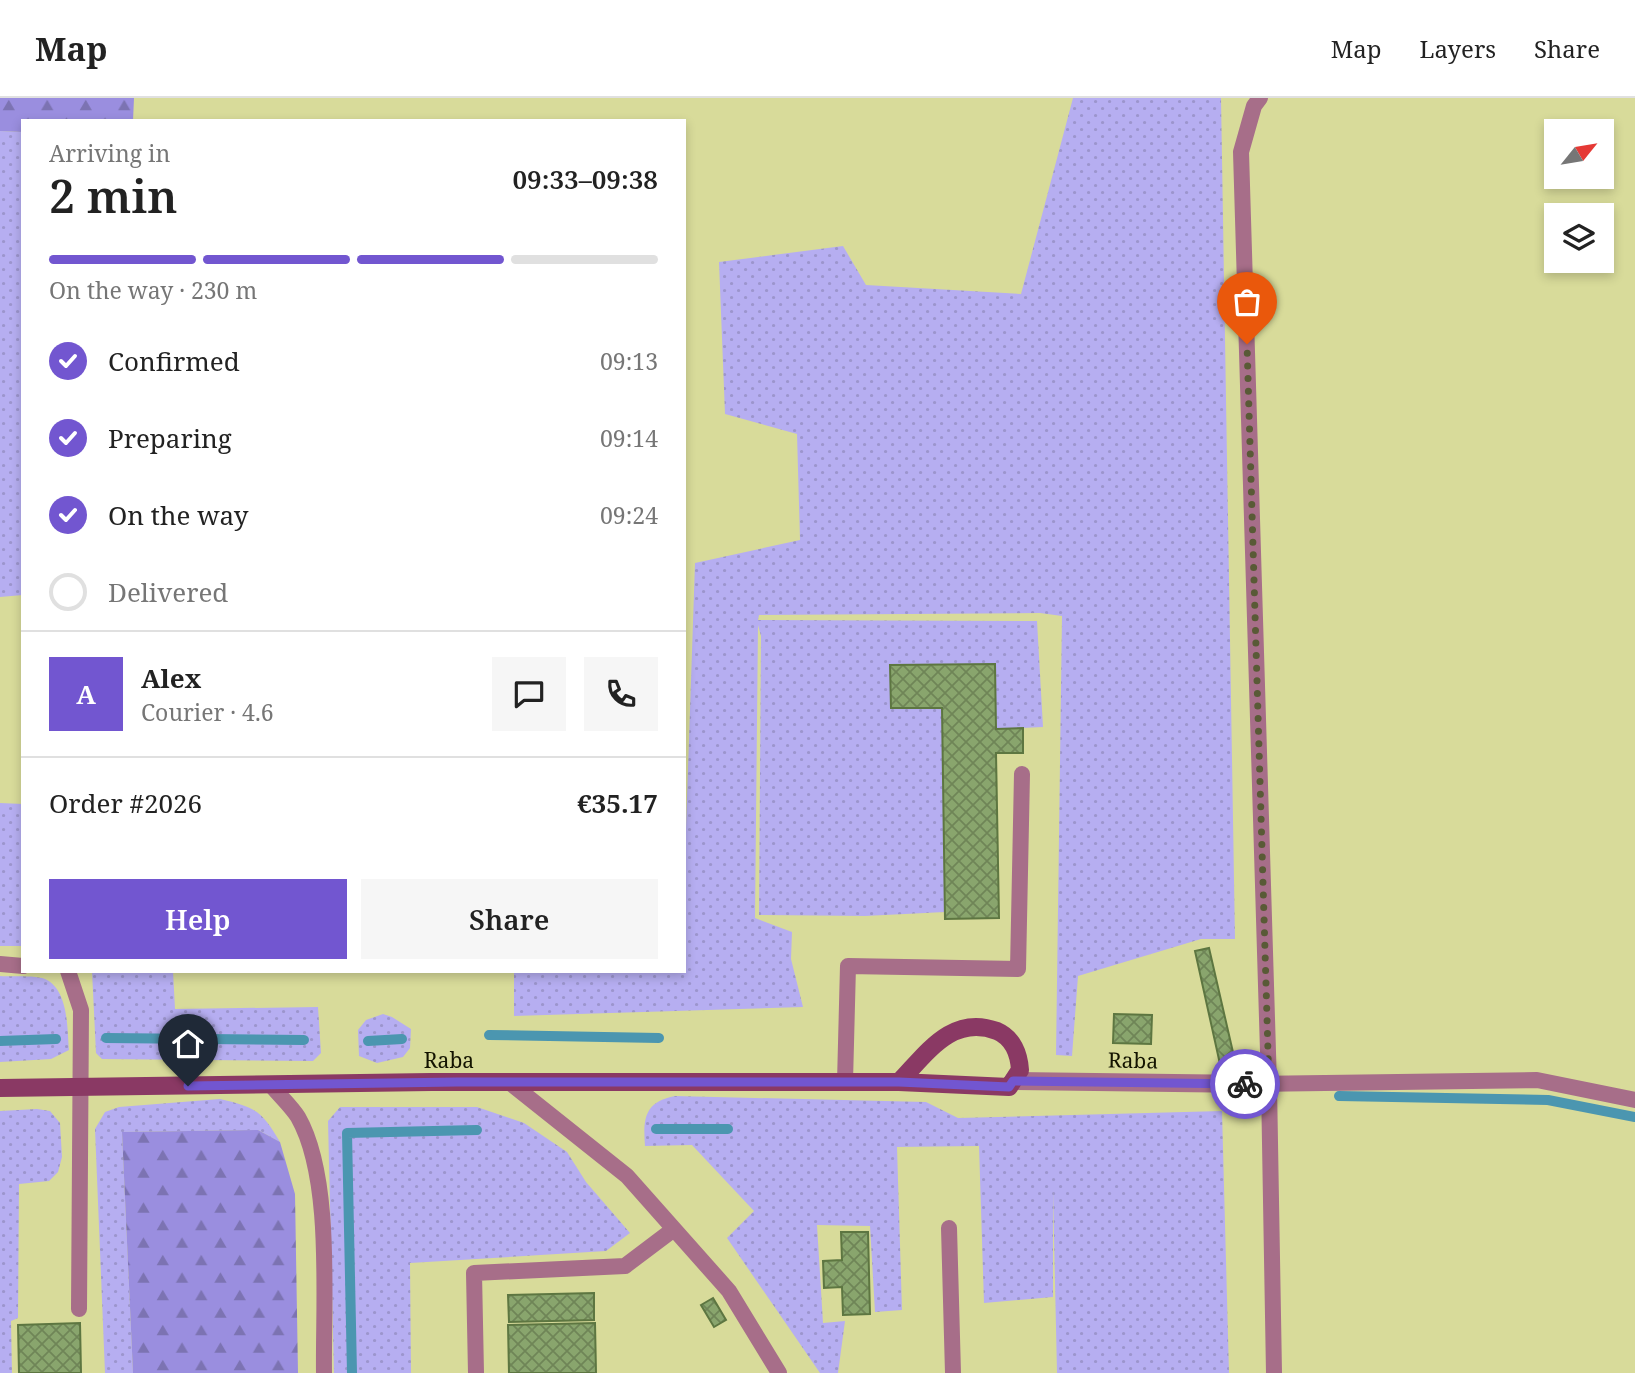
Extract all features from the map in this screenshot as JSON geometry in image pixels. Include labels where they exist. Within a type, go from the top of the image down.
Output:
[{"type":"street","points":[[899,1082],[934,1045],[950,1033],[962,1027],[983,1026],[1003,1034],[1018,1052],[1020,1070],[1013,1081]]},
{"type":"street","name":"Raba","points":[[0,1088],[509,1082],[899,1082],[1009,1087],[1013,1081],[1261,1084]]},
{"type":"lane","points":[[1260,98],[1254,106],[1241,152],[1261,1084],[1274,1373]]},
{"type":"lane","points":[[845,1082],[848,965],[1018,970],[1022,774]]},
{"type":"lane","points":[[0,964],[21,966]]},
{"type":"lane","points":[[69,973],[81,1010],[79,1309]]},
{"type":"lane","points":[[1261,1084],[1537,1080],[1635,1100]]},
{"type":"lane","points":[[509,1082],[627,1176],[729,1291],[779,1373]]},
{"type":"lane","points":[[270,1084],[297,1116],[316,1160],[323,1228],[324,1373]]},
{"type":"lane","points":[[476,1373],[474,1273],[625,1266],[674,1228]]},
{"type":"lane","points":[[949,1228],[953,1373]]},
{"type":"shaded area","points":[[1073,98],[1221,98],[1235,939],[1201,939],[1078,976],[1072,1056],[1056,1055],[1062,616],[1040,613],[759,615],[758,620],[1037,621],[1043,727],[996,729],[994,664],[890,666],[893,709],[942,708],[945,912],[865,916],[759,915],[761,636],[758,625],[755,918],[792,932],[791,959],[803,1007],[514,1016],[514,973],[686,973],[686,828],[695,563],[800,540],[797,434],[725,414],[719,262],[843,246],[866,285],[1021,294]]},
{"type":"shaded area","points":[[0,131],[21,132],[21,595],[0,597]]},
{"type":"shaded area","points":[[0,803],[21,804],[21,946],[0,946]]},
{"type":"shaded area","points":[[92,973],[173,973],[175,1009],[318,1007],[321,1053],[313,1061],[102,1059],[96,1053]]},
{"type":"shaded area","points":[[0,976],[41,978],[53,984],[63,1001],[69,1050],[51,1059],[0,1062]]},
{"type":"shaded area","points":[[383,1014],[411,1029],[410,1048],[403,1057],[377,1063],[359,1056],[358,1030],[366,1020]]},
{"type":"shaded area","points":[[675,1096],[926,1102],[958,1118],[1222,1111],[1229,1373],[1057,1373],[1053,1191],[1053,1297],[984,1303],[979,1146],[897,1147],[902,1310],[875,1312],[870,1226],[817,1225],[823,1323],[845,1321],[838,1373],[820,1373],[727,1238],[754,1211],[692,1145],[645,1146],[645,1120],[651,1107]]},
{"type":"shaded area","points":[[220,1099],[256,1112],[268,1123],[280,1142],[258,1130],[122,1132],[133,1373],[105,1373],[95,1129],[105,1112],[119,1107]]},
{"type":"shaded area","points":[[340,1107],[477,1107],[524,1123],[567,1152],[586,1182],[630,1233],[606,1251],[410,1263],[411,1373],[334,1373],[328,1121]]},
{"type":"shaded area","points":[[0,1111],[50,1111],[60,1123],[62,1157],[58,1172],[49,1181],[19,1184],[18,1318],[11,1321],[12,1373],[0,1373]]},
{"type":"green space","points":[[0,98],[134,98],[133,119],[21,119],[21,132],[0,131]]},
{"type":"green space","points":[[258,1130],[280,1142],[295,1194],[298,1373],[133,1373],[122,1132]]},
{"type":"building","points":[[995,664],[996,729],[1023,728],[1023,753],[996,753],[999,918],[945,919],[942,708],[891,708],[890,665]]},
{"type":"building","points":[[1209,948],[1235,1061],[1220,1064],[1195,951]]},
{"type":"building","points":[[1114,1014],[1152,1015],[1151,1044],[1113,1043]]},
{"type":"building","points":[[841,1232],[868,1232],[870,1314],[843,1315],[842,1287],[824,1288],[823,1261],[842,1260]]},
{"type":"building","points":[[594,1293],[594,1320],[509,1322],[508,1295]]},
{"type":"building","points":[[713,1298],[726,1320],[714,1327],[701,1305]]},
{"type":"building","points":[[80,1323],[81,1373],[19,1373],[18,1325]]},
{"type":"building","points":[[595,1323],[596,1373],[509,1373],[508,1325]]},
{"type":"waterway","points":[[489,1035],[659,1038]]},
{"type":"waterway","points":[[106,1038],[304,1040]]},
{"type":"waterway","points":[[0,1041],[56,1039]]},
{"type":"waterway","points":[[368,1041],[402,1039]]},
{"type":"waterway","points":[[1339,1096],[1548,1100],[1635,1117]]},
{"type":"waterway","points":[[656,1129],[728,1129]]},
{"type":"waterway","points":[[352,1373],[347,1133],[477,1130]]},
{"type":"way so far","points":[[1245,1084],[1269,1085],[1247,344]]},
{"type":"route","points":[[188,1086],[457,1082],[899,1082],[1009,1087],[1013,1081],[1245,1084]]}]
